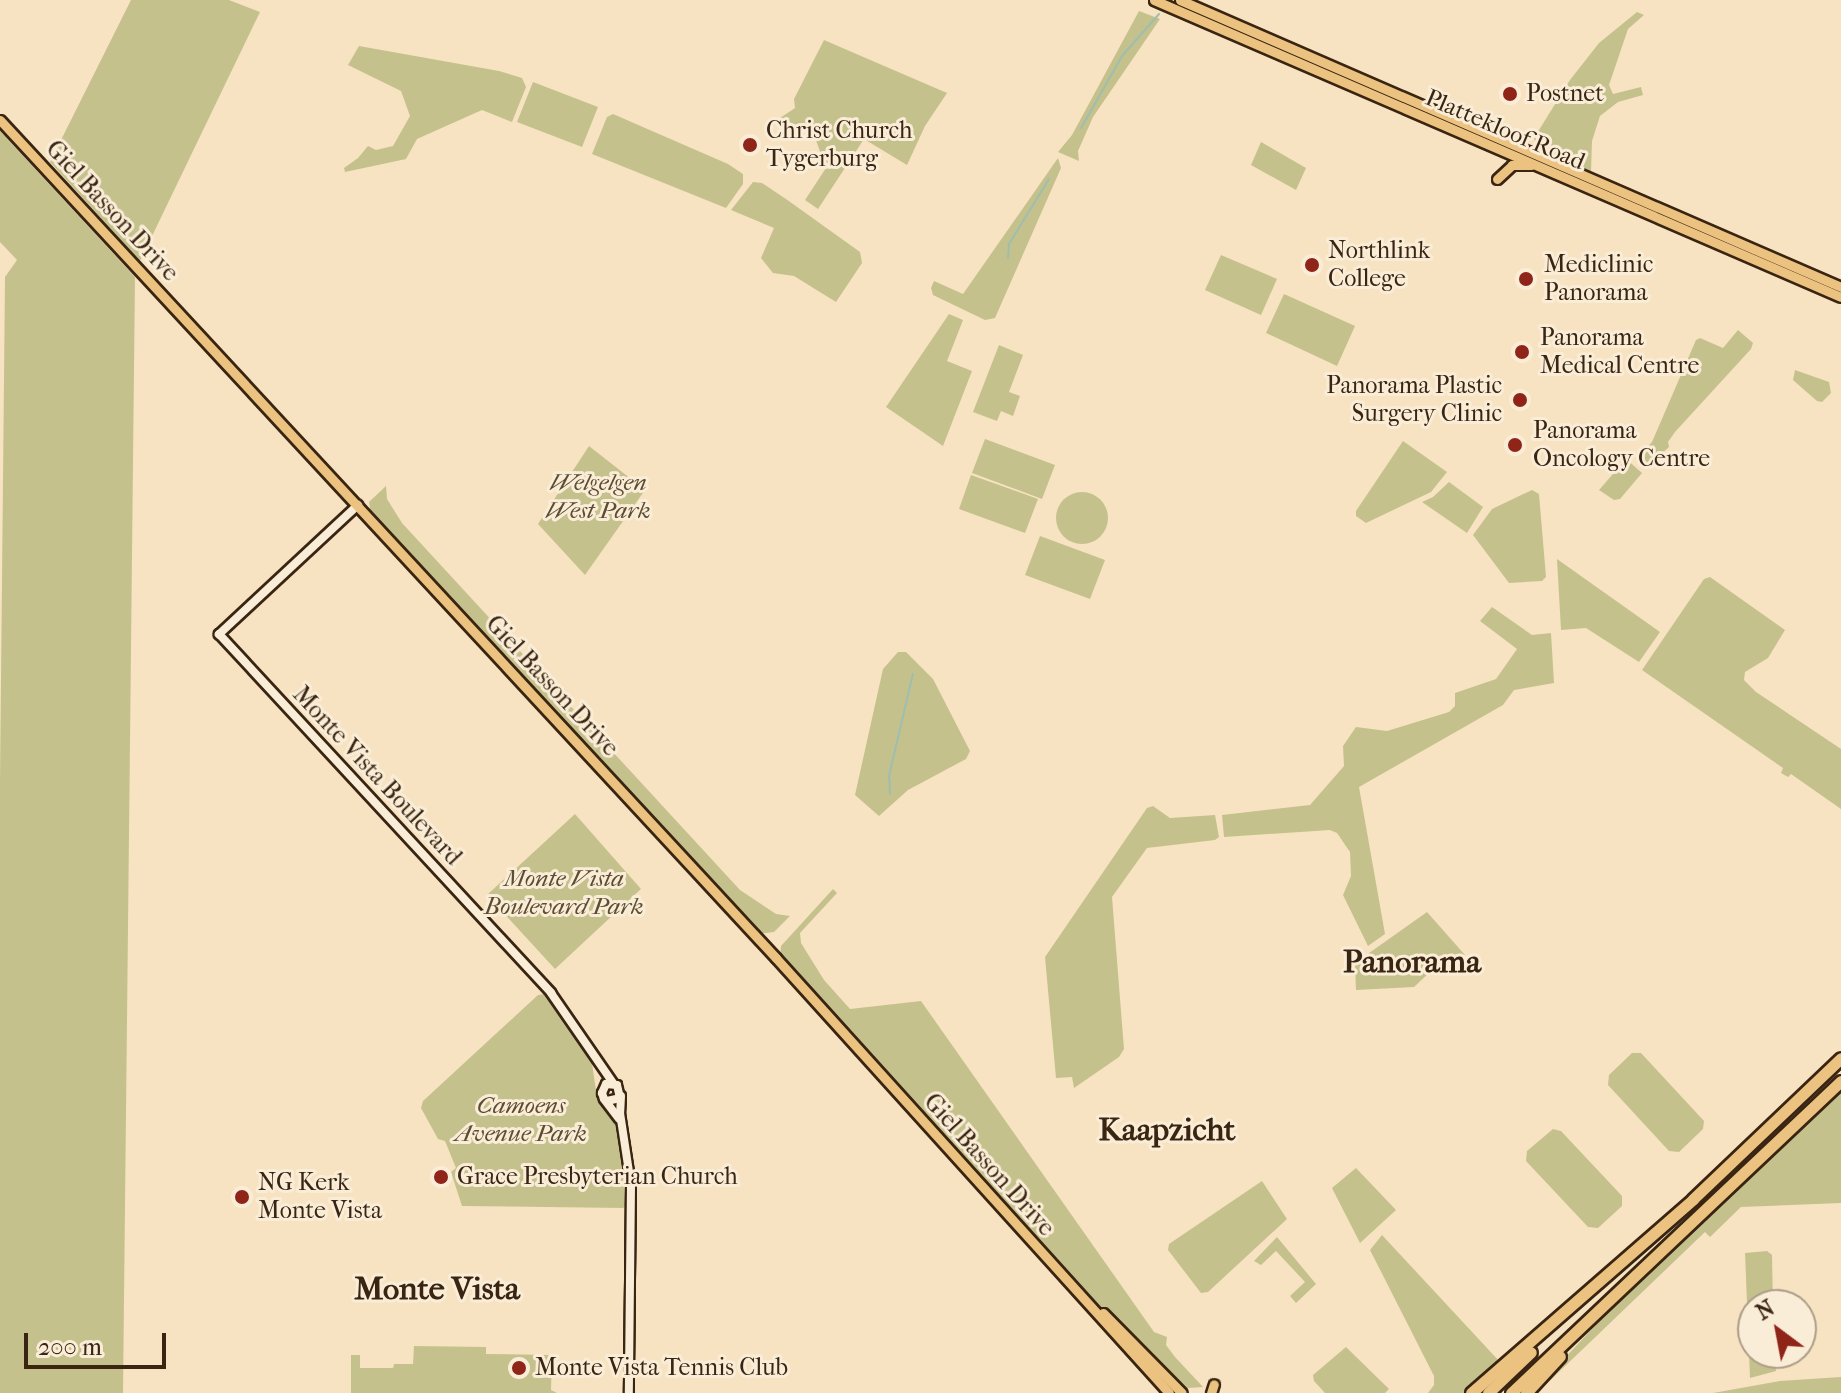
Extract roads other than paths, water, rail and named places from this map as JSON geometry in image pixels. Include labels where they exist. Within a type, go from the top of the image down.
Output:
[{"type":"highway","points":[[1488,1393],[1841,1058]]},
{"type":"highway","points":[[1511,1393],[1841,1081]]},
{"type":"highway","points":[[1471,1393],[1673,1216]]},
{"type":"highway","points":[[1526,1393],[1601,1307]]},
{"type":"main road","name":"Plattekloof Road","points":[[1154,0],[1841,297]]},
{"type":"main road","name":"Plattekloof Road","points":[[1180,0],[1841,287]]},
{"type":"main road","name":"Giel Basson Drive","points":[[0,120],[358,505],[1169,1393]]},
{"type":"main road","points":[[1497,179],[1514,165],[1539,165]]},
{"type":"main road","name":"Monte Vista Boulevard","points":[[358,505],[219,634],[551,993],[613,1083]]},
{"type":"main road","name":"Monte Vista Boulevard","points":[[595,1057],[602,1089]]},
{"type":"main road","points":[[621,1121],[602,1089],[613,1083],[620,1087],[621,1121],[631,1185],[629,1393]]},
{"type":"main road","points":[[607,1101],[615,1102],[621,1096]]},
{"type":"main road","name":"Giel Basson Drive","points":[[1070,1284],[1182,1393]]},
{"type":"waterway","points":[[1081,128],[1122,56],[1159,14]]},
{"type":"waterway","points":[[1008,258],[1009,244],[1049,179]]},
{"type":"waterway","points":[[890,794],[889,776],[913,674]]},
{"type":"place","name":"Postnet","points":[[1510,94]]},
{"type":"place","name":"Christ Church Tygerburg","points":[[750,145]]},
{"type":"place","name":"Northlink College","points":[[1312,265]]},
{"type":"place","name":"Mediclinic Panorama","points":[[1526,279]]},
{"type":"place","name":"Panorama Medical Centre","points":[[1522,352]]},
{"type":"place","name":"Panorama Plastic Surgery Clinic","points":[[1520,400]]},
{"type":"place","name":"Panorama Oncology Centre","points":[[1515,445]]},
{"type":"place","name":"Grace Presbyterian Church","points":[[441,1177]]},
{"type":"place","name":"NG Kerk Monte Vista","points":[[242,1197]]},
{"type":"place","name":"Monte Vista Tennis Club","points":[[519,1368]]},
{"type":"district","name":"Panorama","points":[[1412,962]]},
{"type":"district","name":"Kaapzicht","points":[[1167,1130]]},
{"type":"district","name":"Monte Vista","points":[[437,1289]]},
{"type":"park label","name":"Welgelgen West Park","points":[[598,497]]},
{"type":"park label","name":"Monte Vista Boulevard Park","points":[[564,893]]},
{"type":"park label","name":"Camoens Avenue Park","points":[[521,1120]]}]
